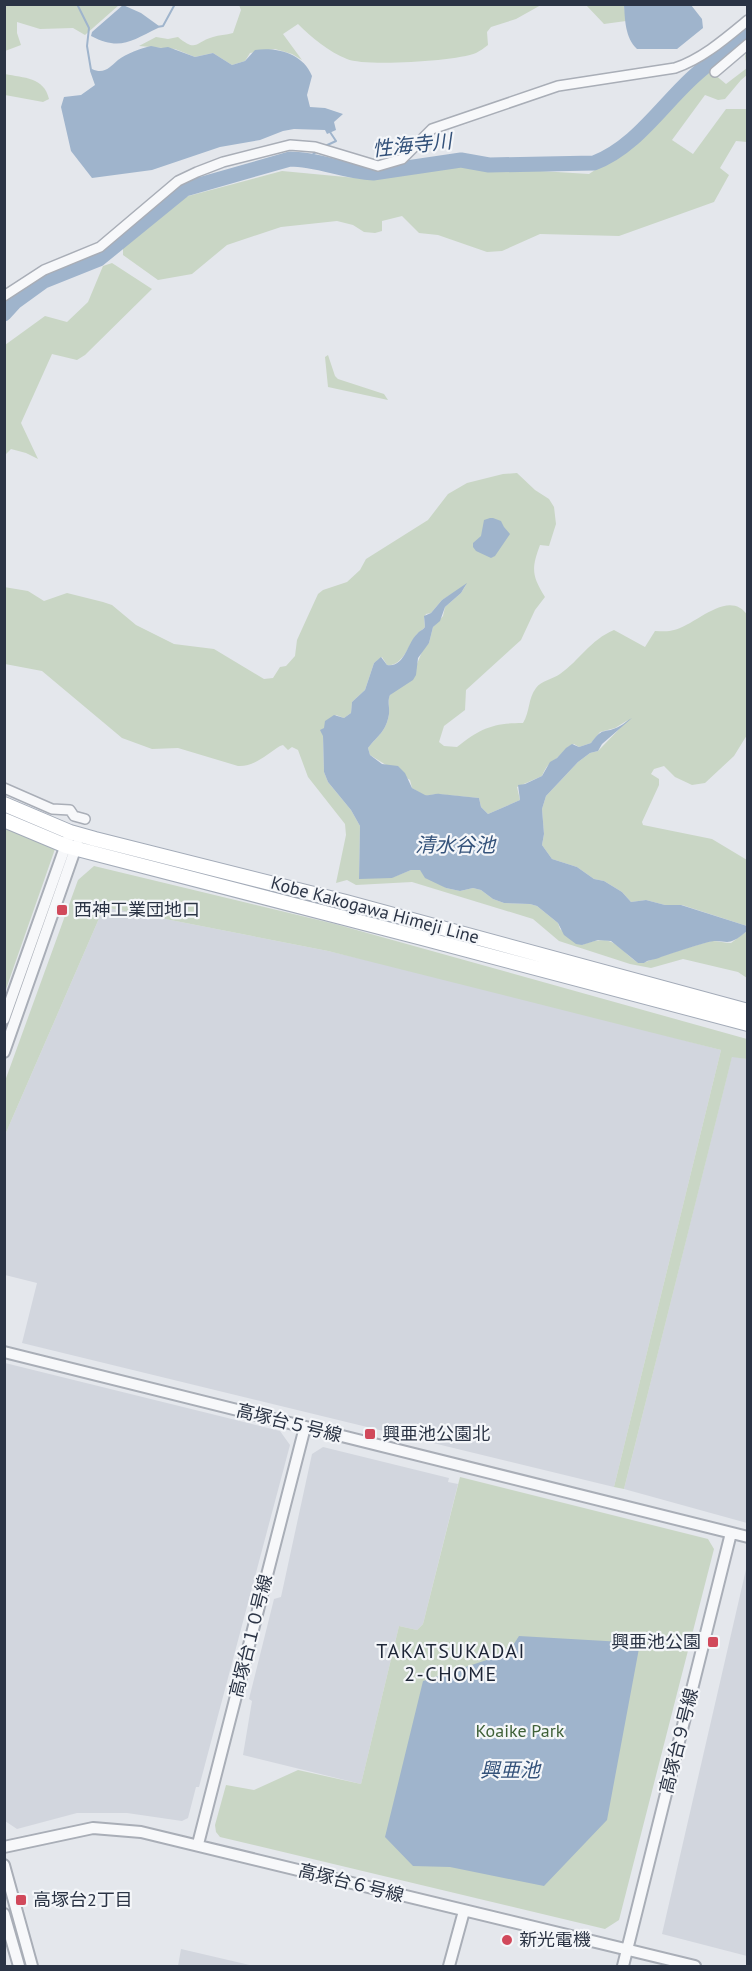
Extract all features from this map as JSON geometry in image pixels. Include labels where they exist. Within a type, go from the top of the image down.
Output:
[{"type":"main road","name":"Kobe Kakogawa Himeji Line","points":[[4,804],[75,834],[346,902],[747,1011]]},
{"type":"main road","name":"Kobe Kakogawa Himeji Line","points":[[4,820],[71,847],[747,1024]]},
{"type":"street","points":[[4,297],[45,270],[100,247],[178,181],[223,162],[290,145],[320,148],[378,166],[402,159],[432,129],[558,86],[675,68],[690,63],[720,43],[747,20]]},
{"type":"street","points":[[715,72],[747,44]]},
{"type":"street","points":[[4,788],[52,809],[70,810],[74,816],[75,834],[4,1052]]},
{"type":"street","points":[[74,816],[85,819]]},
{"type":"street","points":[[4,1019],[71,847]]},
{"type":"street","name":"高塚台５号線","points":[[4,1352],[747,1537]]},
{"type":"street","name":"高塚台１０号線","points":[[198,1844],[305,1427]]},
{"type":"street","name":"高塚台９号線","points":[[622,1966],[731,1533]]},
{"type":"street","name":"高塚台６号線","points":[[4,1847],[93,1828],[141,1832],[695,1966]]},
{"type":"street","points":[[4,1865],[32,1966]]},
{"type":"street","points":[[449,1966],[464,1911]]},
{"type":"street","points":[[4,1914],[19,1966]]},
{"type":"shaded area","points":[[104,907],[328,951],[502,992],[721,1050],[614,1487],[22,1343],[37,1283],[5,1275],[5,1135]]},
{"type":"shaded area","points":[[732,1056],[747,1059],[747,1523],[624,1489]]},
{"type":"shaded area","points":[[5,1363],[280,1431],[290,1445],[199,1787],[196,1787],[188,1818],[182,1821],[127,1813],[77,1813],[17,1829],[5,1821]]},
{"type":"shaded area","points":[[323,1447],[449,1478],[448,1482],[458,1484],[423,1624],[417,1630],[399,1626],[361,1784],[243,1755],[252,1701],[249,1699],[274,1599],[281,1597],[312,1454]]},
{"type":"shaded area","points":[[747,1565],[747,1956],[662,1934]]},
{"type":"shaded area","points":[[181,1949],[254,1966],[178,1966]]},
{"type":"green space","points":[[5,4],[119,5],[85,35],[73,28],[40,29],[17,22],[17,33],[21,45],[5,51]]},
{"type":"green space","points":[[239,5],[541,5],[516,19],[491,27],[487,32],[488,45],[476,53],[432,61],[372,63],[347,59],[321,44],[298,24],[283,34],[302,60],[275,49],[250,53],[245,61],[232,65],[213,53],[195,57],[175,49],[139,46],[156,37],[168,39],[178,37],[184,42],[196,45],[213,37],[233,33],[241,10]]},
{"type":"green space","points":[[586,5],[624,5],[626,21],[604,24]]},
{"type":"green space","points":[[747,68],[747,75],[725,99],[718,100],[705,95],[672,140],[693,154],[726,109],[747,109],[747,142],[736,141],[720,168],[729,175],[714,202],[619,236],[540,234],[502,251],[487,252],[438,235],[419,233],[402,216],[382,221],[382,231],[375,233],[364,232],[353,225],[337,221],[281,227],[227,245],[192,274],[158,280],[123,255],[123,248],[181,198],[282,171],[367,179],[462,166],[589,174],[646,136],[708,69],[726,84]]},
{"type":"green space","points":[[5,74],[38,82],[43,86],[49,99],[43,102],[5,95]]},
{"type":"green space","points":[[112,263],[152,289],[85,355],[77,360],[52,354],[21,423],[38,459],[11,449],[5,455],[5,345],[45,316],[67,322],[88,302],[103,266]]},
{"type":"green space","points":[[328,355],[338,379],[384,394],[388,400],[328,387],[325,357]]},
{"type":"green space","points":[[517,473],[535,490],[549,499],[554,507],[556,524],[549,546],[540,545],[534,566],[535,578],[545,597],[535,610],[521,640],[466,690],[465,710],[444,726],[439,742],[444,746],[457,747],[473,735],[488,728],[503,724],[523,723],[533,692],[538,686],[560,674],[598,639],[614,630],[645,647],[655,631],[669,631],[682,627],[722,607],[731,605],[740,608],[748,616],[747,735],[734,756],[705,783],[692,785],[675,777],[664,766],[654,769],[651,774],[659,779],[659,785],[642,822],[643,825],[712,839],[747,860],[747,926],[682,905],[665,905],[646,900],[631,902],[622,892],[604,881],[594,879],[577,867],[552,859],[542,845],[544,834],[542,809],[546,796],[578,762],[590,753],[598,751],[628,720],[615,728],[600,732],[591,743],[579,747],[574,744],[569,746],[547,766],[542,776],[517,787],[520,800],[488,814],[481,807],[479,798],[436,794],[425,796],[412,788],[410,780],[370,755],[368,748],[381,733],[388,720],[390,695],[417,664],[423,649],[429,643],[433,627],[443,616],[445,607],[461,593],[466,585],[442,600],[431,613],[426,614],[425,627],[415,636],[400,660],[387,665],[382,657],[374,663],[365,690],[352,702],[351,713],[344,718],[336,715],[323,736],[324,772],[328,782],[351,810],[360,826],[359,878],[391,878],[411,870],[420,870],[446,888],[460,891],[473,888],[504,903],[537,906],[558,923],[560,929],[582,945],[601,940],[608,941],[638,963],[712,941],[731,943],[747,931],[747,978],[738,972],[683,959],[651,968],[630,964],[559,941],[533,919],[412,882],[356,885],[347,880],[336,883],[346,835],[345,824],[308,777],[298,750],[292,747],[288,750],[283,745],[255,762],[238,766],[178,748],[152,749],[122,738],[42,671],[5,664],[4,587],[28,591],[44,601],[67,593],[112,605],[136,625],[174,644],[214,649],[264,679],[273,678],[280,667],[286,666],[295,656],[297,640],[318,594],[347,582],[360,570],[366,559],[428,520],[448,494],[467,483]]},
{"type":"green space","points":[[5,828],[55,849],[5,992]]},
{"type":"green space","points":[[94,866],[335,924],[747,1039],[747,1059],[732,1057],[624,1489],[614,1487],[721,1050],[328,951],[104,907],[5,1135],[5,1081],[78,880]]},
{"type":"green space","name":"Koaike Park","points":[[460,1477],[708,1539],[714,1549],[619,1920],[605,1929],[220,1837],[216,1832],[215,1825],[226,1785],[254,1790],[298,1770],[361,1784],[399,1626],[417,1630],[423,1624]]},
{"type":"water","points":[[123,5],[141,13],[159,26],[158,28],[133,40],[118,43],[110,43],[91,36],[92,32]]},
{"type":"water","points":[[624,5],[691,5],[702,19],[703,28],[677,49],[637,49],[628,34]]},
{"type":"water","points":[[151,46],[168,47],[195,57],[213,53],[232,65],[245,61],[255,50],[288,53],[302,62],[312,76],[307,95],[310,107],[325,108],[343,114],[334,122],[336,130],[327,134],[325,130],[283,131],[260,140],[220,147],[152,170],[92,178],[71,151],[61,107],[64,97],[81,95],[95,85],[90,71],[92,69],[103,71],[125,56]]},
{"type":"water","points":[[490,518],[501,521],[510,534],[495,556],[491,558],[476,551],[473,547],[473,543],[481,536],[484,520]]},
{"type":"water","name":"清水谷池","points":[[467,583],[461,593],[445,607],[440,621],[433,627],[429,643],[418,658],[416,675],[413,680],[390,695],[388,720],[381,733],[368,748],[370,755],[382,764],[398,766],[405,773],[412,788],[425,795],[479,798],[481,807],[488,814],[520,800],[518,785],[542,776],[550,762],[572,744],[579,747],[591,743],[602,732],[615,729],[632,718],[602,744],[598,751],[590,753],[578,762],[546,796],[542,809],[544,834],[542,845],[552,859],[577,867],[594,879],[604,881],[622,892],[631,902],[646,900],[665,905],[681,905],[747,926],[747,931],[729,942],[712,941],[638,963],[611,941],[598,940],[582,945],[576,944],[564,935],[558,923],[537,906],[504,903],[473,888],[460,891],[446,888],[425,878],[420,870],[411,870],[392,878],[359,879],[360,826],[351,810],[328,782],[324,772],[323,736],[320,730],[324,728],[325,721],[334,715],[344,718],[351,713],[352,702],[365,690],[374,663],[381,657],[387,665],[398,663],[414,638],[425,627],[424,616],[431,613],[442,600]]},
{"type":"water","name":"興亜池","points":[[519,1636],[640,1643],[607,1820],[544,1886],[450,1867],[413,1866],[385,1837],[423,1681],[508,1653]]},
{"type":"waterway","points":[[77,4],[89,28],[87,46],[91,70]]},
{"type":"waterway","points":[[157,27],[163,26],[175,4]]},
{"type":"waterway","name":"性海寺川","points":[[4,314],[15,302],[44,281],[99,259],[185,189],[290,159],[373,173],[461,160],[489,165],[594,163],[622,148],[691,79],[748,32]]},
{"type":"waterway","points":[[323,147],[336,141],[330,132]]},
{"type":"waterway","points":[[307,159],[316,152]]},
{"type":"place","name":"西神工業団地口","points":[[62,910]]},
{"type":"place","name":"興亜池公園北","points":[[370,1434]]},
{"type":"place","name":"興亜池公園","points":[[713,1642]]},
{"type":"place","name":"高塚台2丁目","points":[[21,1900]]},
{"type":"place","name":"新光電機","points":[[507,1940]]},
{"type":"district","name":"TAKATSUKADAI 2-CHOME","points":[[451,1662]]}]
